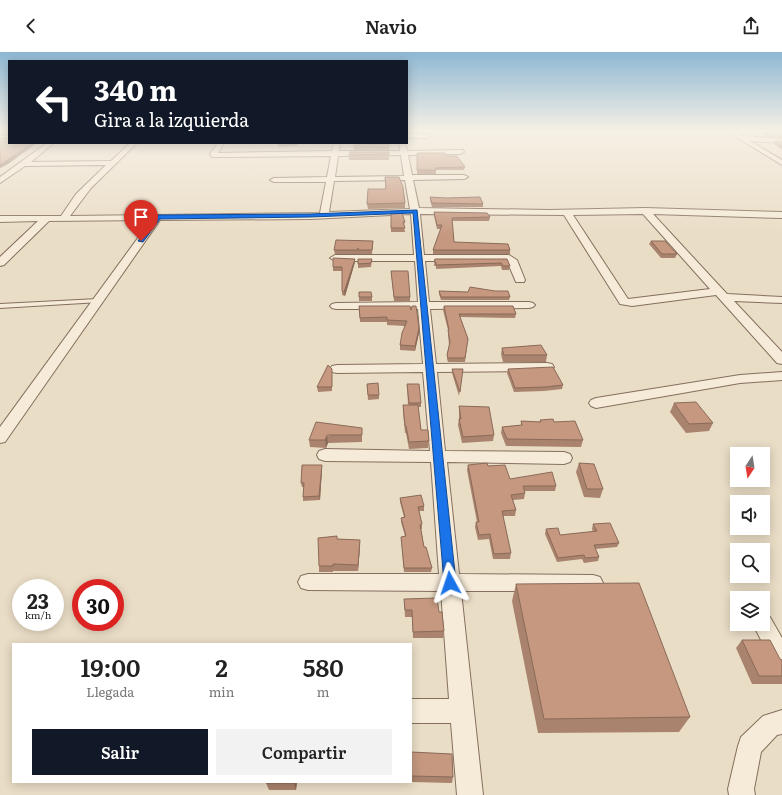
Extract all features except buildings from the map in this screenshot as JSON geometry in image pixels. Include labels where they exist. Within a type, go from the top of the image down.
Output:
[{"type":"street","points":[[0,181],[19,167]]},
{"type":"street","points":[[64,218],[74,201],[108,167]]},
{"type":"street","points":[[324,215],[333,167]]},
{"type":"street","points":[[407,167],[415,211],[420,257],[470,795]]},
{"type":"street","points":[[274,180],[464,177]]},
{"type":"street","points":[[0,218],[324,215],[415,211],[567,213],[645,211],[782,215]]},
{"type":"street","points":[[645,211],[782,360]]},
{"type":"street","points":[[567,213],[624,302],[632,303],[720,294],[782,300]]},
{"type":"street","points":[[0,438],[158,217]]},
{"type":"street","points":[[0,263],[47,218]]},
{"type":"street","points":[[336,258],[509,258],[512,260],[520,280]]},
{"type":"street","points":[[336,306],[529,305]]},
{"type":"street","points":[[337,369],[547,367]]},
{"type":"street","points":[[596,402],[740,379],[782,376]]},
{"type":"street","points":[[325,455],[564,458]]},
{"type":"street","points":[[308,582],[592,583]]},
{"type":"street","points":[[767,631],[782,659]]},
{"type":"street","points":[[412,712],[462,711]]},
{"type":"street","points":[[742,795],[741,789],[750,746],[771,724],[782,722]]},
{"type":"lane","points":[[0,306],[98,301]]},
{"type":"route","points":[[141,241],[158,217],[310,216],[415,211],[450,583]]}]
